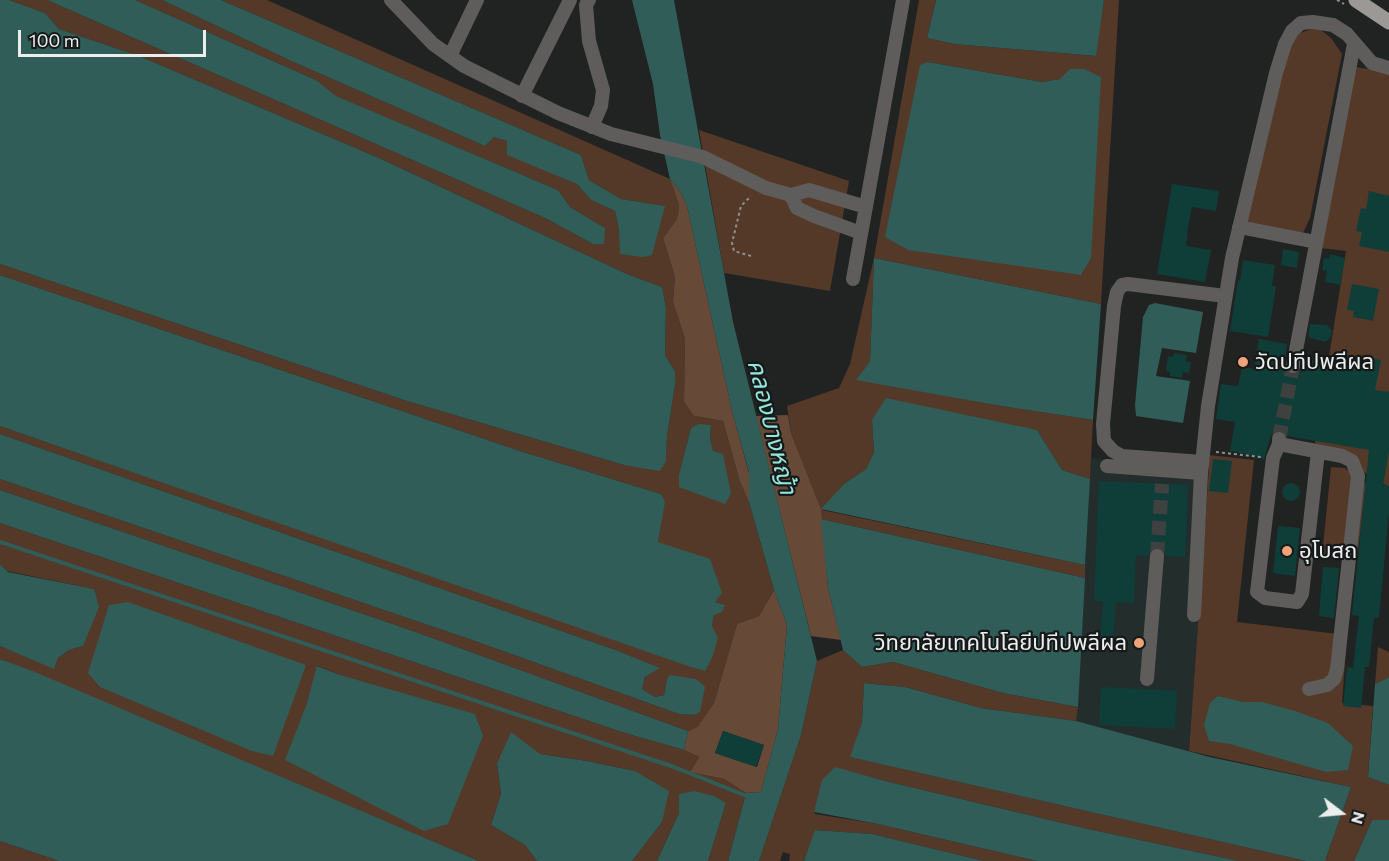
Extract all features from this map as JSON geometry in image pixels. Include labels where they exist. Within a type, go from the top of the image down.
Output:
[{"type":"main road","points":[[1356,0],[1389,22]]},
{"type":"street","points":[[391,0],[433,44],[464,66],[558,113],[611,134],[703,157],[762,185],[791,195],[809,190],[866,207]]},
{"type":"street","points":[[450,56],[477,0]]},
{"type":"street","points":[[522,96],[570,0]]},
{"type":"street","points":[[589,0],[586,5],[589,41],[603,90],[601,106],[592,127]]},
{"type":"street","points":[[853,279],[903,0]]},
{"type":"street","points":[[1194,615],[1202,462],[1208,406],[1225,296],[1239,227],[1276,73],[1292,31],[1301,23],[1313,22],[1333,25],[1347,34],[1372,63],[1389,68]]},
{"type":"street","points":[[1293,366],[1354,44]]},
{"type":"street","points":[[791,195],[797,208],[861,233]]},
{"type":"street","points":[[1239,227],[1316,242]]},
{"type":"street","points":[[1202,462],[1122,456],[1113,451],[1104,441],[1103,424],[1114,306],[1117,292],[1122,285],[1128,284],[1225,296]]},
{"type":"street","points":[[1309,689],[1327,685],[1334,679],[1337,669],[1359,476],[1352,461],[1342,456],[1279,441],[1273,458],[1257,592],[1265,598],[1297,602],[1302,594],[1318,452]]},
{"type":"street","points":[[1107,466],[1162,477],[1202,462]]},
{"type":"street","points":[[1147,679],[1157,556]]},
{"type":"path","points":[[751,256],[734,251],[732,243],[741,206],[762,185]]},
{"type":"path","points":[[1202,462],[1273,458]]},
{"type":"shaded area","points":[[9,0],[47,0],[545,218],[593,244],[605,228],[570,207],[558,190],[335,96],[316,80],[135,0],[162,0],[289,60],[485,146],[494,137],[508,141],[553,173],[577,184],[591,200],[615,211],[619,230],[657,232],[664,206],[621,199],[589,180],[581,155],[221,0],[267,0],[670,179],[679,205],[677,219],[663,238],[675,277],[673,302],[685,339],[684,402],[694,416],[723,421],[774,590],[759,616],[737,624],[714,703],[697,727],[688,731],[413,631],[0,490],[0,479],[472,640],[679,714],[694,715],[667,679],[664,695],[655,697],[642,689],[645,677],[659,668],[613,649],[0,434],[0,426],[704,670],[714,615],[724,605],[714,602],[668,546],[658,543],[664,503],[661,494],[523,452],[0,275],[0,264],[407,401],[624,465],[666,461],[675,371],[665,355],[666,308],[662,287],[627,274],[379,158],[139,56],[59,29],[45,13]],"holes":[[[711,425],[710,438],[713,452],[689,489],[679,486],[679,474],[691,428]]]},
{"type":"shaded area","points":[[919,0],[936,0],[927,38],[954,44],[1095,56],[1104,0],[1119,0],[1101,304],[874,258]],"holes":[[[928,62],[1042,82],[1060,79],[908,250]]]},
{"type":"shaded area","points":[[1312,29],[1321,30],[1331,38],[1342,54],[1310,218],[1302,235],[1250,225],[1245,215],[1291,41],[1300,33]]},
{"type":"shaded area","points":[[1355,67],[1389,72],[1389,487],[1315,443],[1346,251],[1321,248]]},
{"type":"shaded area","points":[[699,130],[849,181],[830,291],[724,273]]},
{"type":"shaded area","points":[[670,179],[680,191],[687,206],[732,411],[749,473],[749,502],[740,482],[723,421],[694,416],[684,402],[685,339],[673,302],[675,277],[663,238],[677,219],[679,205]]},
{"type":"shaded area","points":[[874,258],[870,361],[857,379],[1001,406],[1093,420],[1090,479],[1062,470],[1037,430],[872,420],[874,452],[866,469],[844,484],[822,510],[1085,565],[1085,578],[821,519],[821,509],[791,433],[787,406],[839,388],[850,364]]},
{"type":"shaded area","points":[[788,415],[791,433],[821,509],[828,587],[841,640],[811,636],[756,416]]},
{"type":"shaded area","points":[[1209,455],[1254,460],[1237,622],[1347,635],[1342,703],[1373,706],[1368,777],[1389,785],[1389,820],[1372,820],[1354,861],[1325,861],[1351,787],[1189,751],[1209,468],[1205,468]]},
{"type":"shaded area","name":"วิทยาลัยเทคโนโลยีปทีปพลีผล","points":[[1091,458],[1209,468],[1189,751],[1076,721]]},
{"type":"shaded area","points":[[1331,467],[1345,468],[1366,484],[1357,560],[1322,556]]},
{"type":"shaded area","points":[[0,523],[625,733],[684,750],[699,757],[690,772],[724,779],[746,793],[728,861],[708,861],[726,803],[679,794],[679,813],[657,861],[632,861],[662,822],[635,771],[540,754],[497,764],[501,794],[491,825],[525,845],[537,861],[479,861],[0,659],[0,646],[54,668],[58,658],[69,650],[83,646],[93,589],[7,571],[0,564]],"holes":[[[318,666],[340,675],[306,706]]]},
{"type":"shaded area","points":[[774,590],[787,625],[778,729],[761,792],[746,793],[724,779],[690,772],[699,757],[684,750],[688,731],[697,727],[714,703],[737,624],[759,616]],"holes":[[[723,731],[764,745],[757,767],[715,753]]]},
{"type":"shaded area","points":[[1378,647],[1389,652],[1389,677],[1375,684]]},
{"type":"shaded area","points":[[843,650],[862,667],[893,662],[1003,693],[1078,707],[1076,721],[981,708],[905,687],[864,683],[862,722],[851,757],[1306,861],[1239,861],[1088,829],[835,768],[815,814],[878,824],[1037,861],[984,861],[872,834],[816,830],[804,861],[789,861],[790,854],[783,852],[780,861],[759,861],[801,735],[817,661]]},
{"type":"shaded area","points":[[0,841],[59,861],[0,861]]},
{"type":"water","points":[[0,0],[9,0],[45,13],[59,29],[139,56],[379,158],[627,274],[662,287],[666,308],[665,355],[675,371],[675,385],[667,436],[666,461],[660,471],[624,465],[407,401],[0,264]]},
{"type":"water","points":[[47,0],[135,0],[316,80],[336,96],[558,190],[570,207],[605,228],[604,244],[593,244],[545,218]]},
{"type":"water","points":[[162,0],[221,0],[581,155],[589,180],[621,199],[665,206],[652,255],[642,257],[620,254],[615,211],[591,200],[577,184],[507,155],[507,141],[494,137],[485,146],[289,60]]},
{"type":"water","points":[[632,0],[674,0],[733,322],[817,661],[801,735],[759,861],[728,861],[746,793],[761,792],[778,729],[787,625],[774,590],[749,502],[749,472],[732,411],[687,206],[680,191],[670,179],[660,135],[653,84]]},
{"type":"water","points":[[936,0],[1104,0],[1096,56],[954,44],[927,38]]},
{"type":"water","points":[[928,62],[1042,82],[1060,79],[1070,69],[1084,69],[1101,77],[1091,258],[1081,275],[908,250],[885,237],[920,65]]},
{"type":"water","points":[[874,258],[1101,304],[1093,420],[856,380],[870,361]]},
{"type":"water","points":[[0,275],[523,452],[661,494],[665,502],[658,542],[710,559],[722,593],[715,602],[725,605],[722,612],[714,615],[712,626],[718,638],[705,671],[0,426]]},
{"type":"water","points":[[1155,303],[1203,312],[1196,353],[1162,348],[1156,376],[1190,381],[1183,423],[1136,416],[1143,317],[1149,305]]},
{"type":"water","points":[[886,398],[1037,430],[1062,470],[1090,479],[1085,565],[821,509],[844,484],[866,469],[874,452],[872,420]]},
{"type":"water","points":[[699,424],[711,425],[710,438],[713,451],[723,454],[731,494],[725,504],[679,487],[679,474],[691,428]]},
{"type":"water","points":[[0,434],[613,649],[660,668],[645,677],[642,689],[655,697],[664,695],[670,675],[696,679],[705,687],[700,712],[694,715],[679,714],[472,640],[0,479]]},
{"type":"water","points":[[0,490],[413,631],[688,731],[684,750],[625,733],[0,523]]},
{"type":"water","points":[[821,519],[1085,578],[1078,707],[1003,693],[893,662],[862,667],[843,650],[828,587]]},
{"type":"water","points":[[0,564],[8,572],[94,589],[99,607],[83,646],[69,650],[58,658],[54,669],[0,646]]},
{"type":"water","points":[[128,602],[306,665],[273,756],[252,751],[100,687],[88,673],[109,605]]},
{"type":"water","points":[[0,659],[479,861],[59,861],[0,841]]},
{"type":"water","points":[[317,666],[340,675],[475,714],[483,736],[448,824],[424,831],[285,760],[306,706]]},
{"type":"water","points":[[1389,677],[1389,785],[1368,777],[1375,684]]},
{"type":"water","points":[[864,683],[905,687],[981,708],[1076,721],[1210,757],[1351,787],[1325,861],[1306,861],[850,757],[862,722]]},
{"type":"water","points":[[1218,696],[1243,702],[1262,702],[1328,723],[1353,746],[1348,770],[1326,772],[1230,744],[1209,741],[1204,725],[1210,703]]},
{"type":"water","points":[[511,732],[540,754],[635,771],[669,791],[662,822],[632,861],[537,861],[525,845],[491,825],[501,794],[497,764]]},
{"type":"water","points":[[835,767],[1088,829],[1239,861],[1037,861],[878,824],[814,812],[822,780]]},
{"type":"water","points":[[694,791],[714,796],[726,803],[708,861],[657,861],[679,813],[679,794]]},
{"type":"water","points":[[1372,820],[1389,820],[1389,861],[1354,861]]},
{"type":"water","points":[[815,830],[872,834],[984,861],[804,861]]},
{"type":"building","points":[[1172,184],[1219,191],[1216,211],[1192,207],[1187,233],[1186,246],[1211,250],[1205,282],[1157,274]]},
{"type":"building","points":[[1369,191],[1389,196],[1389,252],[1359,246],[1362,232],[1356,231],[1361,208],[1366,209]]},
{"type":"building","points":[[1283,249],[1299,252],[1297,268],[1281,265]]},
{"type":"building","points":[[1330,254],[1345,258],[1340,285],[1325,282],[1327,271],[1322,270],[1324,258],[1329,259]]},
{"type":"building","points":[[1243,260],[1275,265],[1272,286],[1276,286],[1268,337],[1230,331]]},
{"type":"building","points":[[1352,284],[1379,289],[1373,321],[1353,317],[1354,311],[1347,310]]},
{"type":"building","points":[[1310,324],[1327,325],[1332,330],[1331,337],[1325,342],[1308,337]]},
{"type":"building","points":[[1259,339],[1287,344],[1284,368],[1292,375],[1300,371],[1304,358],[1337,365],[1339,354],[1381,360],[1375,390],[1389,392],[1389,452],[1383,485],[1389,486],[1389,511],[1379,618],[1374,618],[1369,667],[1365,667],[1361,708],[1343,706],[1347,667],[1353,668],[1359,616],[1352,615],[1369,450],[1287,436],[1278,430],[1271,435],[1264,459],[1230,451],[1235,422],[1216,419],[1221,384],[1238,386],[1242,367],[1254,369]]},
{"type":"building","points":[[1174,353],[1187,355],[1186,362],[1191,362],[1189,373],[1183,372],[1182,378],[1170,376],[1170,372],[1166,371],[1168,356],[1173,357]]},
{"type":"building","points":[[1213,459],[1232,461],[1228,493],[1209,491]]},
{"type":"building","points":[[1099,481],[1188,485],[1185,557],[1166,556],[1163,549],[1157,547],[1150,550],[1148,556],[1136,555],[1134,603],[1116,602],[1113,641],[1100,640],[1103,601],[1094,601]]},
{"type":"building","points":[[1291,483],[1297,486],[1300,492],[1297,498],[1291,501],[1285,498],[1282,492],[1285,486]]},
{"type":"building","name":"อุโบสถ","points":[[1278,526],[1300,528],[1295,576],[1273,573]]},
{"type":"building","points":[[1323,567],[1339,568],[1334,618],[1319,616]]},
{"type":"building","points":[[1101,687],[1177,691],[1175,729],[1099,725]]},
{"type":"building","points":[[723,731],[764,745],[756,767],[715,753]]},
{"type":"waterway","points":[[0,542],[674,767],[749,797]]},
{"type":"tunnel","points":[[1279,439],[1293,366]]},
{"type":"tunnel","points":[[1157,556],[1162,484]]},
{"type":"place","name":"วัดปทีปพลีผล","points":[[1243,362]]},
{"type":"place","name":"อุโบสถ","points":[[1287,551]]},
{"type":"place","name":"วิทยาลัยเทคโนโลยีปทีปพลีผล","points":[[1139,643]]},
{"type":"water label","name":"คลองบางหญ้า","points":[[772,427]]}]
